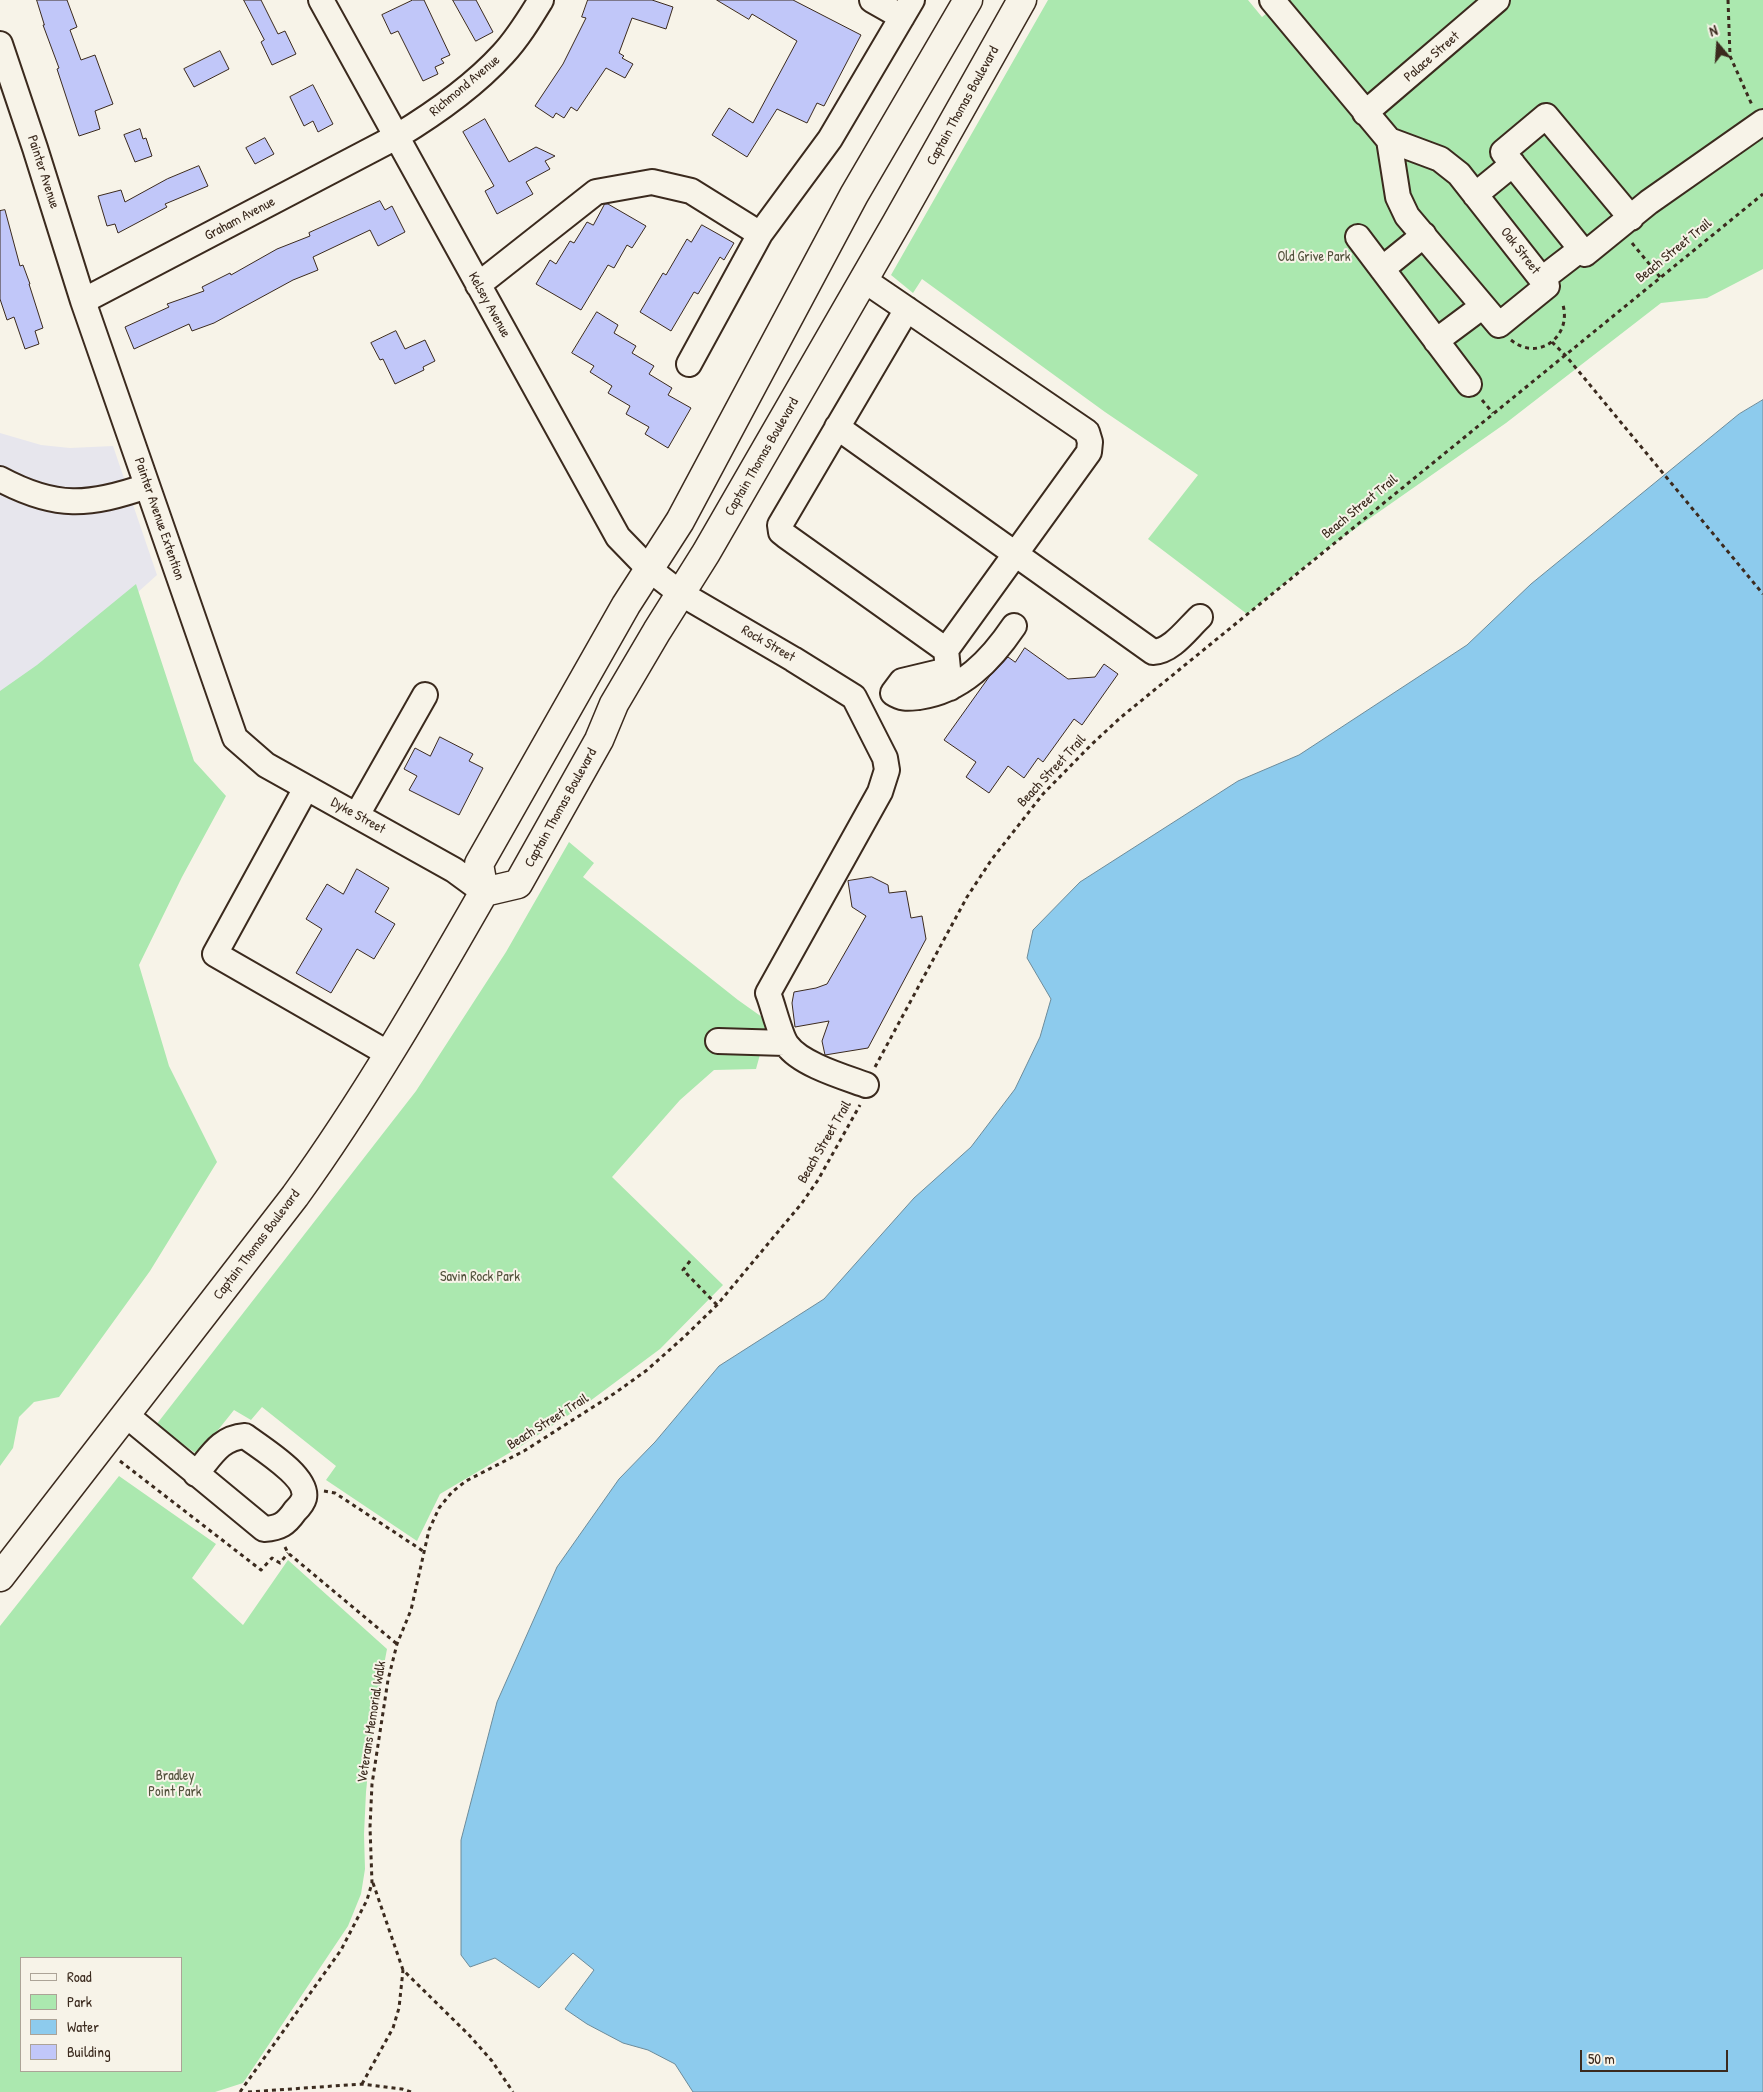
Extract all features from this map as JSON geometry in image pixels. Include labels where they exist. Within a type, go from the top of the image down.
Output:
[{"type":"main road","points":[[484,892],[479,864],[626,605],[680,521],[854,194],[968,0]]},
{"type":"main road","name":"Captain Thomas Boulevard","points":[[0,1577],[295,1196],[328,1149],[389,1054],[484,892],[518,884],[599,740],[614,704],[706,553],[864,280],[1022,0]]},
{"type":"street","name":"Kelsey Avenue","points":[[321,0],[618,537],[649,569],[680,593]]},
{"type":"street","name":"Richmond Avenue","points":[[396,138],[420,123],[470,84],[503,54],[529,20],[541,0]]},
{"type":"street","points":[[689,364],[760,234],[830,139],[907,9],[872,0]]},
{"type":"street","name":"Oak Street","points":[[1272,0],[1389,140],[1440,159],[1459,174],[1547,286],[1499,325],[1407,216],[1398,197],[1389,140]]},
{"type":"street","name":"Palace Street","points":[[1365,113],[1497,0]]},
{"type":"street","name":"Painter Avenue","points":[[0,44],[83,301]]},
{"type":"street","points":[[1625,222],[1546,116],[1504,152],[1586,254],[1625,222],[1648,202],[1762,123]]},
{"type":"street","name":"Graham Avenue","points":[[83,301],[396,138]]},
{"type":"street","points":[[1475,195],[1513,164]]},
{"type":"street","points":[[478,286],[596,192],[652,182],[692,191],[760,234]]},
{"type":"street","points":[[1382,269],[1424,235]]},
{"type":"street","points":[[1358,237],[1469,384]]},
{"type":"street","points":[[1542,279],[1581,249]]},
{"type":"street","points":[[864,280],[1087,432],[1090,442],[1089,452],[1015,553],[948,669],[926,696],[904,698],[894,692],[854,697],[885,758],[886,776],[880,792],[768,993],[785,1043],[792,1052],[835,1074],[866,1085]]},
{"type":"street","name":"Painter Avenue Extention","points":[[83,301],[235,738]]},
{"type":"street","points":[[1436,341],[1483,306]]},
{"type":"street","points":[[907,309],[780,525],[781,532],[948,669],[980,668],[1014,626]]},
{"type":"street","points":[[838,428],[1153,652],[1162,651],[1200,617]]},
{"type":"street","points":[[0,479],[24,491],[67,502],[95,501],[148,486]]},
{"type":"street","name":"Rock Street","points":[[680,593],[854,697]]},
{"type":"street","points":[[357,816],[425,695]]},
{"type":"street","name":"Dyke Street","points":[[235,738],[266,765],[454,870],[484,892]]},
{"type":"street","points":[[306,788],[215,954],[389,1054]]},
{"type":"street","points":[[718,1041],[785,1043]]},
{"type":"street","points":[[126,1415],[196,1474],[264,1529],[276,1529],[285,1524],[304,1499],[303,1488],[298,1478],[246,1436],[232,1437],[223,1442],[196,1474]]},
{"type":"path","points":[[1728,0],[1730,56],[1762,123]]},
{"type":"path","name":"Beach Street Trail","points":[[489,1470],[524,1451],[615,1393],[647,1370],[718,1305],[778,1234],[818,1180],[859,1110],[866,1085],[879,1058],[967,897],[1017,825],[1069,766],[1120,718],[1763,194]]},
{"type":"path","points":[[1625,222],[1660,277]]},
{"type":"path","points":[[1506,334],[1515,343],[1527,348],[1539,348],[1552,342],[1560,333],[1565,321],[1559,297]]},
{"type":"path","points":[[1552,342],[1566,356],[1763,594]]},
{"type":"path","points":[[690,1261],[683,1270],[718,1305]]},
{"type":"path","points":[[120,1461],[261,1570],[272,1558],[280,1563],[288,1553]]},
{"type":"path","name":"Veterans Memorial Walk","points":[[240,2092],[341,1950],[367,1900],[372,1883],[370,1827],[373,1776],[388,1680],[397,1644],[411,1610],[423,1551],[429,1530],[444,1500],[466,1482],[489,1470]]},
{"type":"path","points":[[303,1488],[335,1493],[423,1551]]},
{"type":"path","points":[[276,1529],[288,1553],[397,1644]]},
{"type":"path","points":[[362,2084],[393,2028],[399,2008],[403,1970],[372,1883]]},
{"type":"path","points":[[403,1970],[469,2035],[492,2061],[513,2092]]},
{"type":"path","points":[[248,2092],[362,2084],[402,2089],[411,2092]]},
{"type":"shaded area","points":[[0,433],[41,445],[70,448],[113,446],[157,575],[98,628],[0,710]]},
{"type":"green space","name":"Old Grive Park","points":[[1048,0],[1248,0],[1262,17],[1283,0],[1763,0],[1763,269],[1707,298],[1661,303],[1506,423],[1326,549],[1247,614],[1148,539],[1198,475],[1105,412],[922,279],[913,293],[891,275]]},
{"type":"green space","points":[[136,584],[194,761],[226,796],[182,877],[139,965],[169,1066],[217,1162],[150,1271],[59,1397],[34,1402],[19,1417],[13,1448],[0,1466],[0,691],[37,665]]},
{"type":"green space","name":"Savin Rock Park","points":[[569,842],[594,863],[583,877],[738,1000],[769,1022],[756,1069],[714,1070],[680,1100],[612,1177],[723,1285],[660,1349],[590,1401],[521,1446],[440,1494],[417,1541],[326,1480],[336,1466],[262,1407],[251,1420],[234,1410],[198,1455],[156,1425],[416,1091],[506,952]]},
{"type":"green space","name":"Bradley Point Park","points":[[119,1476],[216,1544],[192,1578],[243,1625],[288,1560],[387,1649],[373,1723],[366,1792],[365,1869],[361,1894],[348,1926],[243,2083],[215,2092],[0,2092],[0,1626]]},
{"type":"water","points":[[1763,400],[1763,2092],[693,2092],[675,2064],[648,2050],[623,2043],[587,2024],[565,2009],[594,1970],[573,1953],[539,1988],[495,1958],[470,1967],[461,1955],[461,1840],[497,1702],[557,1567],[619,1479],[655,1442],[719,1366],[824,1299],[914,1198],[971,1147],[1015,1089],[1040,1037],[1051,999],[1027,958],[1033,930],[1080,882],[1238,781],[1299,755],[1467,645],[1531,584],[1739,414]]},
{"type":"building","points":[[37,0],[67,0],[77,27],[70,30],[81,60],[95,55],[113,104],[95,111],[100,129],[79,136],[57,69],[59,68],[43,25]]},
{"type":"building","points":[[244,0],[261,0],[278,34],[285,31],[296,54],[272,65],[261,42],[264,40]]},
{"type":"building","points":[[413,0],[424,0],[450,55],[441,59],[444,63],[435,67],[438,74],[423,81],[398,31],[391,34],[382,15]]},
{"type":"building","points":[[453,0],[476,0],[493,32],[476,41]]},
{"type":"building","points":[[588,0],[652,0],[673,7],[666,29],[632,18],[619,53],[624,56],[622,58],[633,64],[625,78],[606,68],[577,111],[571,107],[564,118],[556,113],[553,118],[535,106],[563,64],[586,18],[582,17]]},
{"type":"building","points":[[717,0],[793,0],[861,35],[824,106],[817,103],[807,123],[777,109],[747,157],[712,135],[729,108],[753,123],[797,41],[752,14],[749,19]]},
{"type":"building","points":[[220,51],[229,69],[194,87],[184,69]]},
{"type":"building","points":[[313,85],[333,124],[318,132],[313,121],[304,126],[290,97]]},
{"type":"building","points":[[485,119],[509,162],[536,147],[555,156],[545,161],[550,169],[526,182],[533,194],[497,214],[485,191],[494,186],[463,132]]},
{"type":"building","points":[[140,129],[143,139],[146,138],[152,156],[135,162],[124,135]]},
{"type":"building","points":[[265,138],[274,154],[255,164],[246,148]]},
{"type":"building","points":[[199,166],[208,186],[165,204],[167,207],[118,233],[115,224],[107,226],[98,196],[121,190],[125,202],[167,179]]},
{"type":"building","points":[[380,201],[385,210],[392,206],[405,232],[378,246],[370,230],[313,257],[318,270],[293,280],[214,323],[192,331],[189,324],[134,349],[125,327],[169,307],[167,304],[204,291],[202,287],[230,273],[231,275],[277,249],[310,236],[309,233]]},
{"type":"building","points":[[605,204],[646,226],[632,248],[627,245],[614,268],[608,265],[581,310],[536,284],[550,260],[556,264],[570,241],[574,243],[587,222],[593,225]]},
{"type":"building","points":[[5,210],[20,266],[23,265],[43,328],[35,331],[39,344],[25,349],[14,317],[7,320],[0,299],[0,211]]},
{"type":"building","points":[[702,225],[734,243],[724,260],[720,257],[698,294],[694,292],[671,331],[640,312],[663,273],[666,275],[687,239],[691,242]]},
{"type":"building","points":[[597,312],[618,325],[614,333],[636,346],[632,353],[654,366],[649,374],[672,388],[668,395],[691,408],[668,448],[645,434],[649,427],[626,414],[630,406],[608,393],[612,386],[590,372],[594,366],[572,353]]},
{"type":"building","points":[[396,331],[405,349],[425,340],[435,361],[423,367],[424,370],[395,384],[383,359],[380,360],[371,343]]},
{"type":"building","points":[[1025,648],[1068,679],[1095,677],[1104,664],[1118,674],[1082,725],[1074,719],[1043,762],[1038,758],[1024,778],[1008,766],[989,793],[966,777],[976,762],[944,740],[989,677],[1008,657],[1015,662]]},
{"type":"building","points":[[440,737],[473,754],[469,761],[483,768],[459,815],[409,790],[417,776],[404,769],[415,748],[430,756]]},
{"type":"building","points":[[357,869],[389,888],[375,912],[395,924],[374,959],[357,949],[331,993],[296,973],[322,929],[306,919],[327,884],[343,894]]},
{"type":"building","points":[[872,877],[888,885],[889,893],[906,891],[911,918],[922,916],[926,939],[868,1048],[825,1055],[822,1041],[829,1021],[795,1027],[792,1003],[794,992],[827,984],[866,916],[852,907],[848,881]]}]
